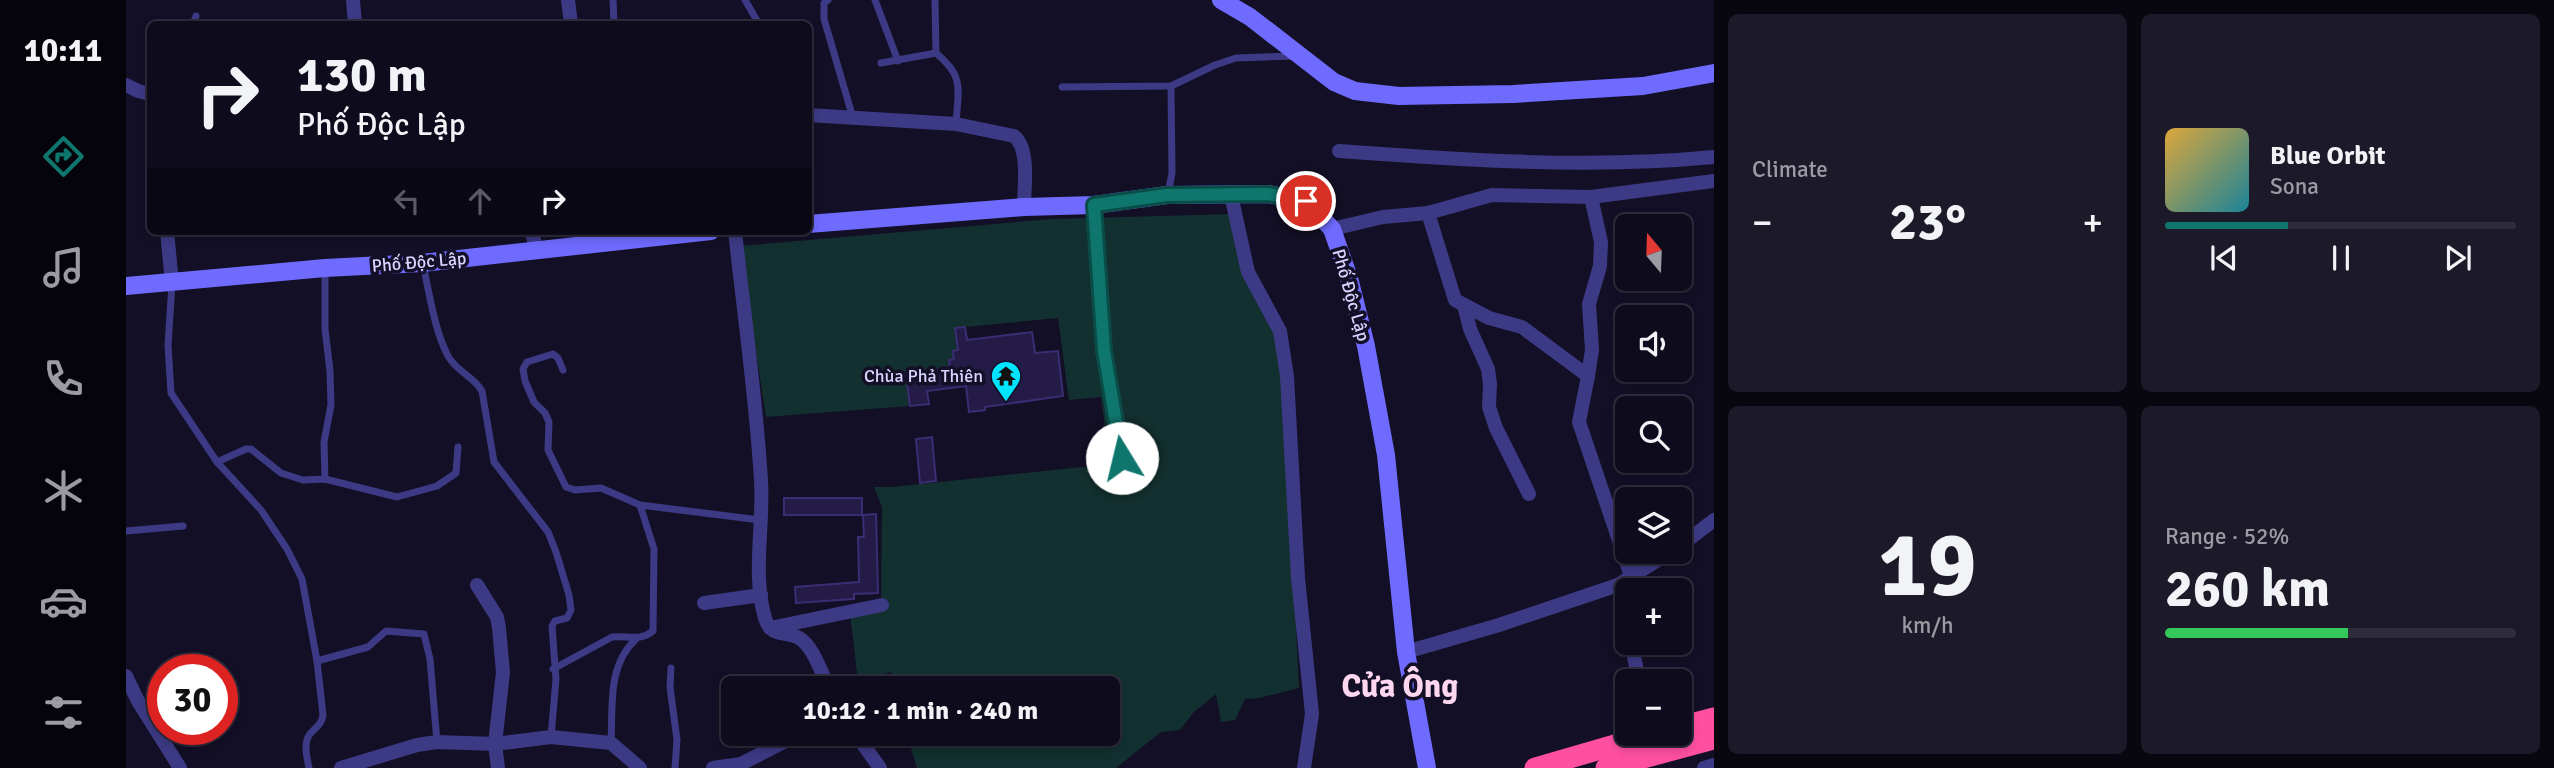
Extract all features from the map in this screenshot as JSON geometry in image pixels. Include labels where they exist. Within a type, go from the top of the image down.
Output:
[{"type":"highway","points":[[1692,724],[1714,718]]},
{"type":"highway","points":[[1606,768],[1714,739]]},
{"type":"highway","points":[[1535,768],[1615,745]]},
{"type":"street","points":[[353,0],[355,21]]},
{"type":"street","points":[[568,0],[570,21]]},
{"type":"street","points":[[1222,0],[1334,82],[1355,91],[1399,96],[1513,94],[1643,86],[1714,73]]},
{"type":"street","points":[[126,85],[147,93]]},
{"type":"street","points":[[812,116],[956,124],[1014,136],[1020,141],[1024,157],[1024,207]]},
{"type":"street","points":[[1339,151],[1491,161],[1650,161],[1714,157]]},
{"type":"street","points":[[1332,229],[1383,217],[1428,213],[1492,194],[1591,197],[1714,181]]},
{"type":"street","name":"Phố Độc Lập","points":[[812,224],[1024,207],[1094,205],[1167,195],[1268,194],[1306,201],[1332,229],[1349,278],[1366,346],[1386,454],[1406,652],[1427,768]]},
{"type":"street","points":[[1231,195],[1248,272],[1280,331],[1287,376],[1298,578],[1312,715],[1304,768]]},
{"type":"street","points":[[1591,197],[1601,242],[1600,266],[1589,304],[1592,350],[1579,422],[1631,576]]},
{"type":"street","points":[[1094,205],[1104,351],[1122,458]]},
{"type":"street","points":[[1428,213],[1452,296],[1489,318],[1521,327],[1588,376]]},
{"type":"street","points":[[167,235],[172,283]]},
{"type":"street","points":[[533,235],[536,250]]},
{"type":"street","name":"Phố Độc Lập","points":[[126,286],[325,268],[422,263],[674,235]]},
{"type":"street","points":[[735,235],[761,482],[761,595],[765,620],[770,628],[782,635],[801,638],[823,676]]},
{"type":"street","points":[[1464,305],[1470,330],[1488,369],[1489,407],[1496,428],[1529,494]]},
{"type":"street","points":[[1692,537],[1714,520]]},
{"type":"street","points":[[1628,578],[1651,564]]},
{"type":"street","points":[[477,585],[497,617],[499,628],[503,672],[495,744],[498,768]]},
{"type":"street","points":[[1406,652],[1499,625],[1615,586]]},
{"type":"street","points":[[704,603],[761,595]]},
{"type":"street","points":[[770,628],[882,605]]},
{"type":"street","points":[[126,676],[138,701],[180,768]]},
{"type":"street","points":[[341,768],[417,745],[438,742],[495,744],[551,737],[611,743],[619,747],[640,768]]},
{"type":"street","points":[[713,768],[741,764],[778,746]]},
{"type":"street","points":[[864,746],[880,768]]},
{"type":"street","points":[[1704,768],[1714,765]]},
{"type":"lane","points":[[613,0],[614,21]]},
{"type":"lane","points":[[745,0],[757,21]]},
{"type":"lane","points":[[828,0],[823,8],[824,19],[853,118]]},
{"type":"lane","points":[[875,0],[898,61]]},
{"type":"lane","points":[[935,0],[936,53],[952,67],[958,82],[956,124]]},
{"type":"lane","points":[[194,21],[196,16]]},
{"type":"lane","points":[[881,63],[936,53]]},
{"type":"lane","points":[[1062,87],[1171,86],[1236,58],[1299,56]]},
{"type":"lane","points":[[1167,195],[1172,173],[1171,86]]},
{"type":"lane","points":[[422,263],[448,356],[482,391],[495,462],[548,532],[556,552],[571,610],[567,618],[555,621],[552,626],[553,669],[556,679],[551,737]]},
{"type":"lane","points":[[325,268],[325,329],[331,405],[324,442],[325,479]]},
{"type":"lane","points":[[172,283],[168,345],[171,393],[217,462],[261,510],[287,549],[302,579],[317,661],[323,715],[323,720],[308,736],[306,753],[309,768]]},
{"type":"lane","points":[[563,370],[558,358],[553,354],[527,362],[523,369],[534,402],[545,413],[549,422],[548,450],[566,487],[575,490],[601,488],[640,505],[760,520]]},
{"type":"lane","points":[[217,462],[251,449],[281,472],[303,480],[325,479],[397,497],[437,486],[456,473],[458,447]]},
{"type":"lane","points":[[611,743],[615,674],[625,649],[636,639],[653,631],[655,622],[654,550],[640,505]]},
{"type":"lane","points":[[126,531],[183,526]]},
{"type":"lane","points":[[317,661],[368,647],[386,631],[424,634],[430,659],[438,742]]},
{"type":"lane","points":[[553,669],[612,637],[636,639]]},
{"type":"lane","points":[[671,668],[670,687],[677,740],[675,768]]},
{"type":"green space","points":[[1232,214],[1275,330],[1281,360],[1299,688],[1245,699],[1235,720],[1221,722],[1216,694],[1194,712],[1180,730],[1161,732],[1116,768],[917,768],[910,746],[1120,746],[1120,676],[892,676],[891,672],[878,676],[857,676],[850,613],[881,603],[882,507],[874,487],[1110,464],[1101,397],[1069,400],[1058,318],[955,328],[958,350],[953,351],[954,359],[950,367],[906,373],[910,406],[766,417],[740,246],[1052,219]]},
{"type":"building","points":[[965,327],[967,340],[1032,332],[1035,353],[1058,351],[1063,396],[985,407],[985,410],[969,412],[966,386],[927,391],[929,404],[910,406],[906,373],[950,367],[949,360],[954,359],[953,351],[958,350],[955,328]]},
{"type":"building","points":[[932,437],[936,481],[920,483],[916,439]]},
{"type":"building","points":[[784,498],[862,498],[862,515],[784,515]]},
{"type":"building","points":[[876,514],[878,593],[854,594],[854,599],[796,603],[795,587],[859,582],[858,537],[864,537],[863,515]]},
{"type":"place","name":"Chùa Phả Thiên","points":[[1006,403]]},
{"type":"district","name":"Cửa Ông","points":[[1400,686]]},
{"type":"route","points":[[1122,458],[1104,351],[1094,205],[1167,195],[1268,194],[1306,201]]}]
